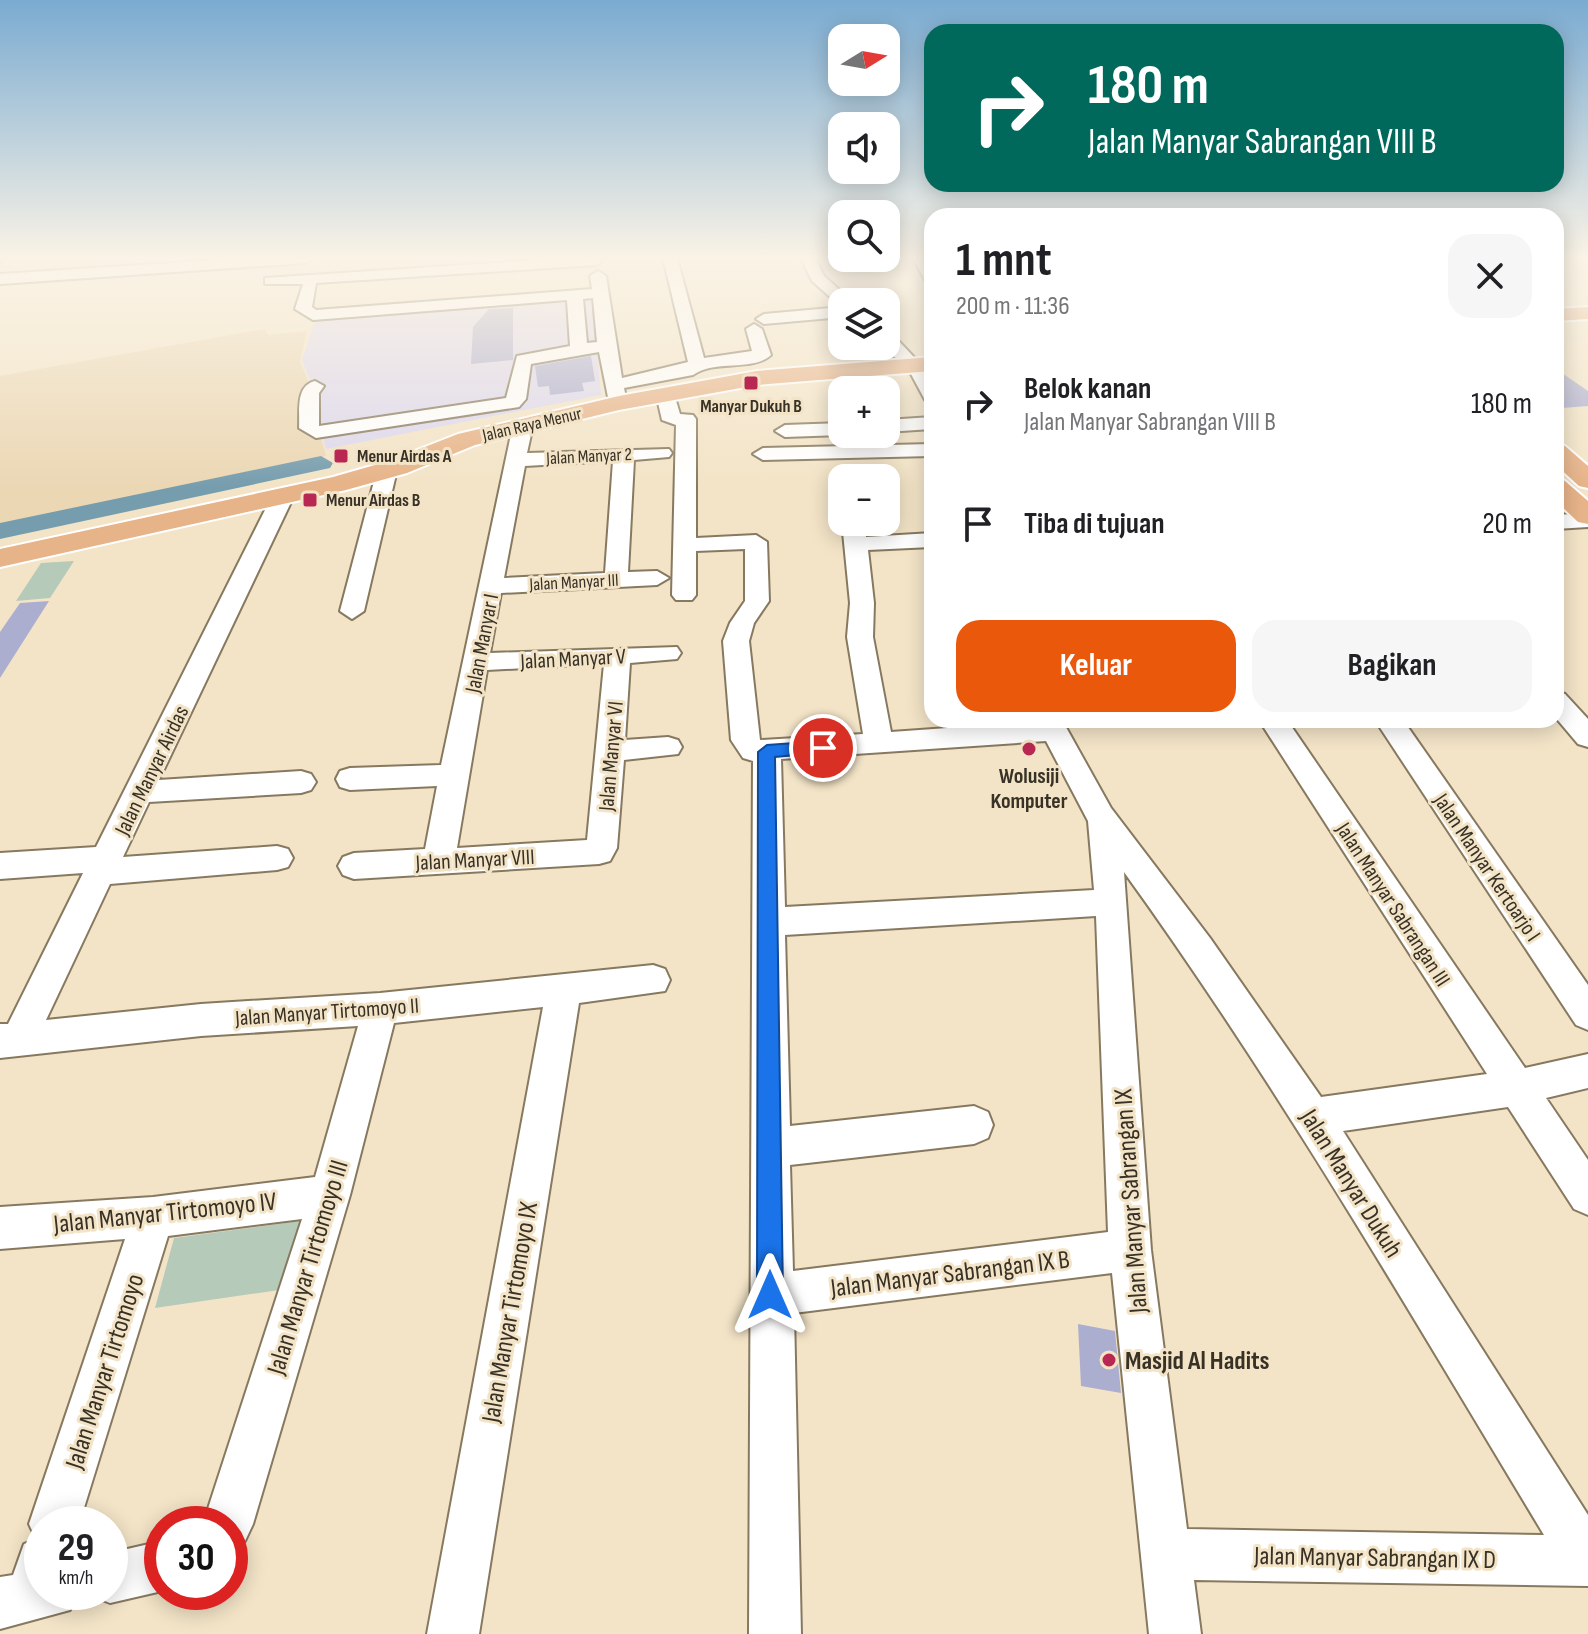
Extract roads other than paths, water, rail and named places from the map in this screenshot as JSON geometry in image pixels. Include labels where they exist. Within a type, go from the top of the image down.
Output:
[{"type":"main road","name":"Jalan Raya Menur","points":[[413,450],[523,425],[616,395],[665,394],[757,378],[921,363]]},
{"type":"main road","name":"Jalan Raya Menur","points":[[0,545],[282,498],[413,450],[616,395],[754,372],[921,363]]},
{"type":"main road","points":[[1564,458],[1588,480]]},
{"type":"main road","name":"Jalan Raya Menur","points":[[0,558],[307,476],[377,463]]},
{"type":"main road","points":[[1564,495],[1588,518]]},
{"type":"street","points":[[578,334],[579,343]]},
{"type":"street","points":[[605,334],[616,395],[687,371],[697,364],[762,355],[760,334]]},
{"type":"street","points":[[689,334],[697,364]]},
{"type":"street","points":[[315,386],[310,392],[309,428],[316,432],[335,430],[514,402],[523,361],[579,343],[606,346]]},
{"type":"street","points":[[900,348],[921,363]]},
{"type":"street","points":[[665,394],[672,420],[686,419],[684,595]]},
{"type":"street","points":[[900,425],[924,424]]},
{"type":"street","name":"Jalan Manyar I","points":[[439,861],[453,775],[523,425]]},
{"type":"street","points":[[785,431],[828,429]]},
{"type":"street","points":[[842,448],[845,464]]},
{"type":"street","points":[[763,454],[924,450]]},
{"type":"street","name":"Jalan Manyar 2","points":[[516,460],[662,453]]},
{"type":"street","points":[[616,580],[624,454]]},
{"type":"street","points":[[352,611],[377,463]]},
{"type":"street","name":"Jalan Manyar Airdas","points":[[9,1040],[105,865],[282,498]]},
{"type":"street","points":[[1564,521],[1588,518]]},
{"type":"street","points":[[854,536],[862,603],[859,631],[879,744]]},
{"type":"street","points":[[887,536],[924,539]]},
{"type":"street","points":[[684,545],[756,542],[757,601],[742,623],[736,645],[746,743],[753,751],[879,744],[1031,728]]},
{"type":"street","name":"Jalan Manyar III","points":[[492,586],[657,578]]},
{"type":"street","name":"Jalan Manyar V","points":[[478,662],[668,653]]},
{"type":"street","name":"Jalan Manyar VI","points":[[597,853],[602,848],[618,656]]},
{"type":"street","points":[[1564,709],[1588,737]]},
{"type":"street","points":[[1051,728],[1100,816]]},
{"type":"street","name":"Jalan Manyar Sabrangan III","points":[[1278,728],[1588,1195]]},
{"type":"street","name":"Jalan Manyar Kertoarjo I","points":[[1394,728],[1588,1014]]},
{"type":"street","points":[[610,751],[668,747]]},
{"type":"street","points":[[767,752],[775,1634]]},
{"type":"street","points":[[350,779],[453,775]]},
{"type":"street","points":[[141,792],[301,782]]},
{"type":"street","name":"Jalan Manyar Sabrangan IX","points":[[1100,816],[1107,841],[1112,902],[1130,1250],[1163,1554],[1175,1634]]},
{"type":"street","name":"Jalan Manyar Dukuh","points":[[1100,816],[1198,948],[1312,1117],[1588,1561]]},
{"type":"street","name":"Jalan Manyar VIII","points":[[354,866],[597,853]]},
{"type":"street","points":[[0,866],[277,858]]},
{"type":"street","points":[[768,922],[1112,902]]},
{"type":"street","name":"Jalan Manyar Tirtomoyo II","points":[[9,1040],[201,1020],[380,1009],[653,980]]},
{"type":"street","name":"Jalan Manyar Tirtomoyo IX","points":[[453,1634],[564,990]]},
{"type":"street","name":"Jalan Manyar Tirtomoyo III","points":[[234,1506],[330,1195],[380,1009]]},
{"type":"street","points":[[1312,1117],[1515,1088],[1588,1071]]},
{"type":"street","points":[[769,1148],[974,1125]]},
{"type":"street","name":"Jalan Manyar Tirtomoyo IV","points":[[0,1228],[153,1217],[330,1195]]},
{"type":"street","name":"Jalan Manyar Tirtomoyo","points":[[60,1506],[153,1217]]},
{"type":"street","name":"Jalan Manyar Sabrangan IX B","points":[[770,1295],[1130,1250]]},
{"type":"street","name":"Jalan Manyar Sabrangan IX D","points":[[1163,1554],[1588,1561]]},
{"type":"waterway","points":[[0,531],[321,463]]},
{"type":"place","name":"Manyar Dukuh B","points":[[751,383]]},
{"type":"place","name":"Menur Airdas A","points":[[341,456]]},
{"type":"place","name":"Menur Airdas B","points":[[310,500]]},
{"type":"place","name":"Wolusiji Komputer","points":[[1029,749]]},
{"type":"place","name":"Masjid Al Hadits","points":[[1109,1360]]}]
